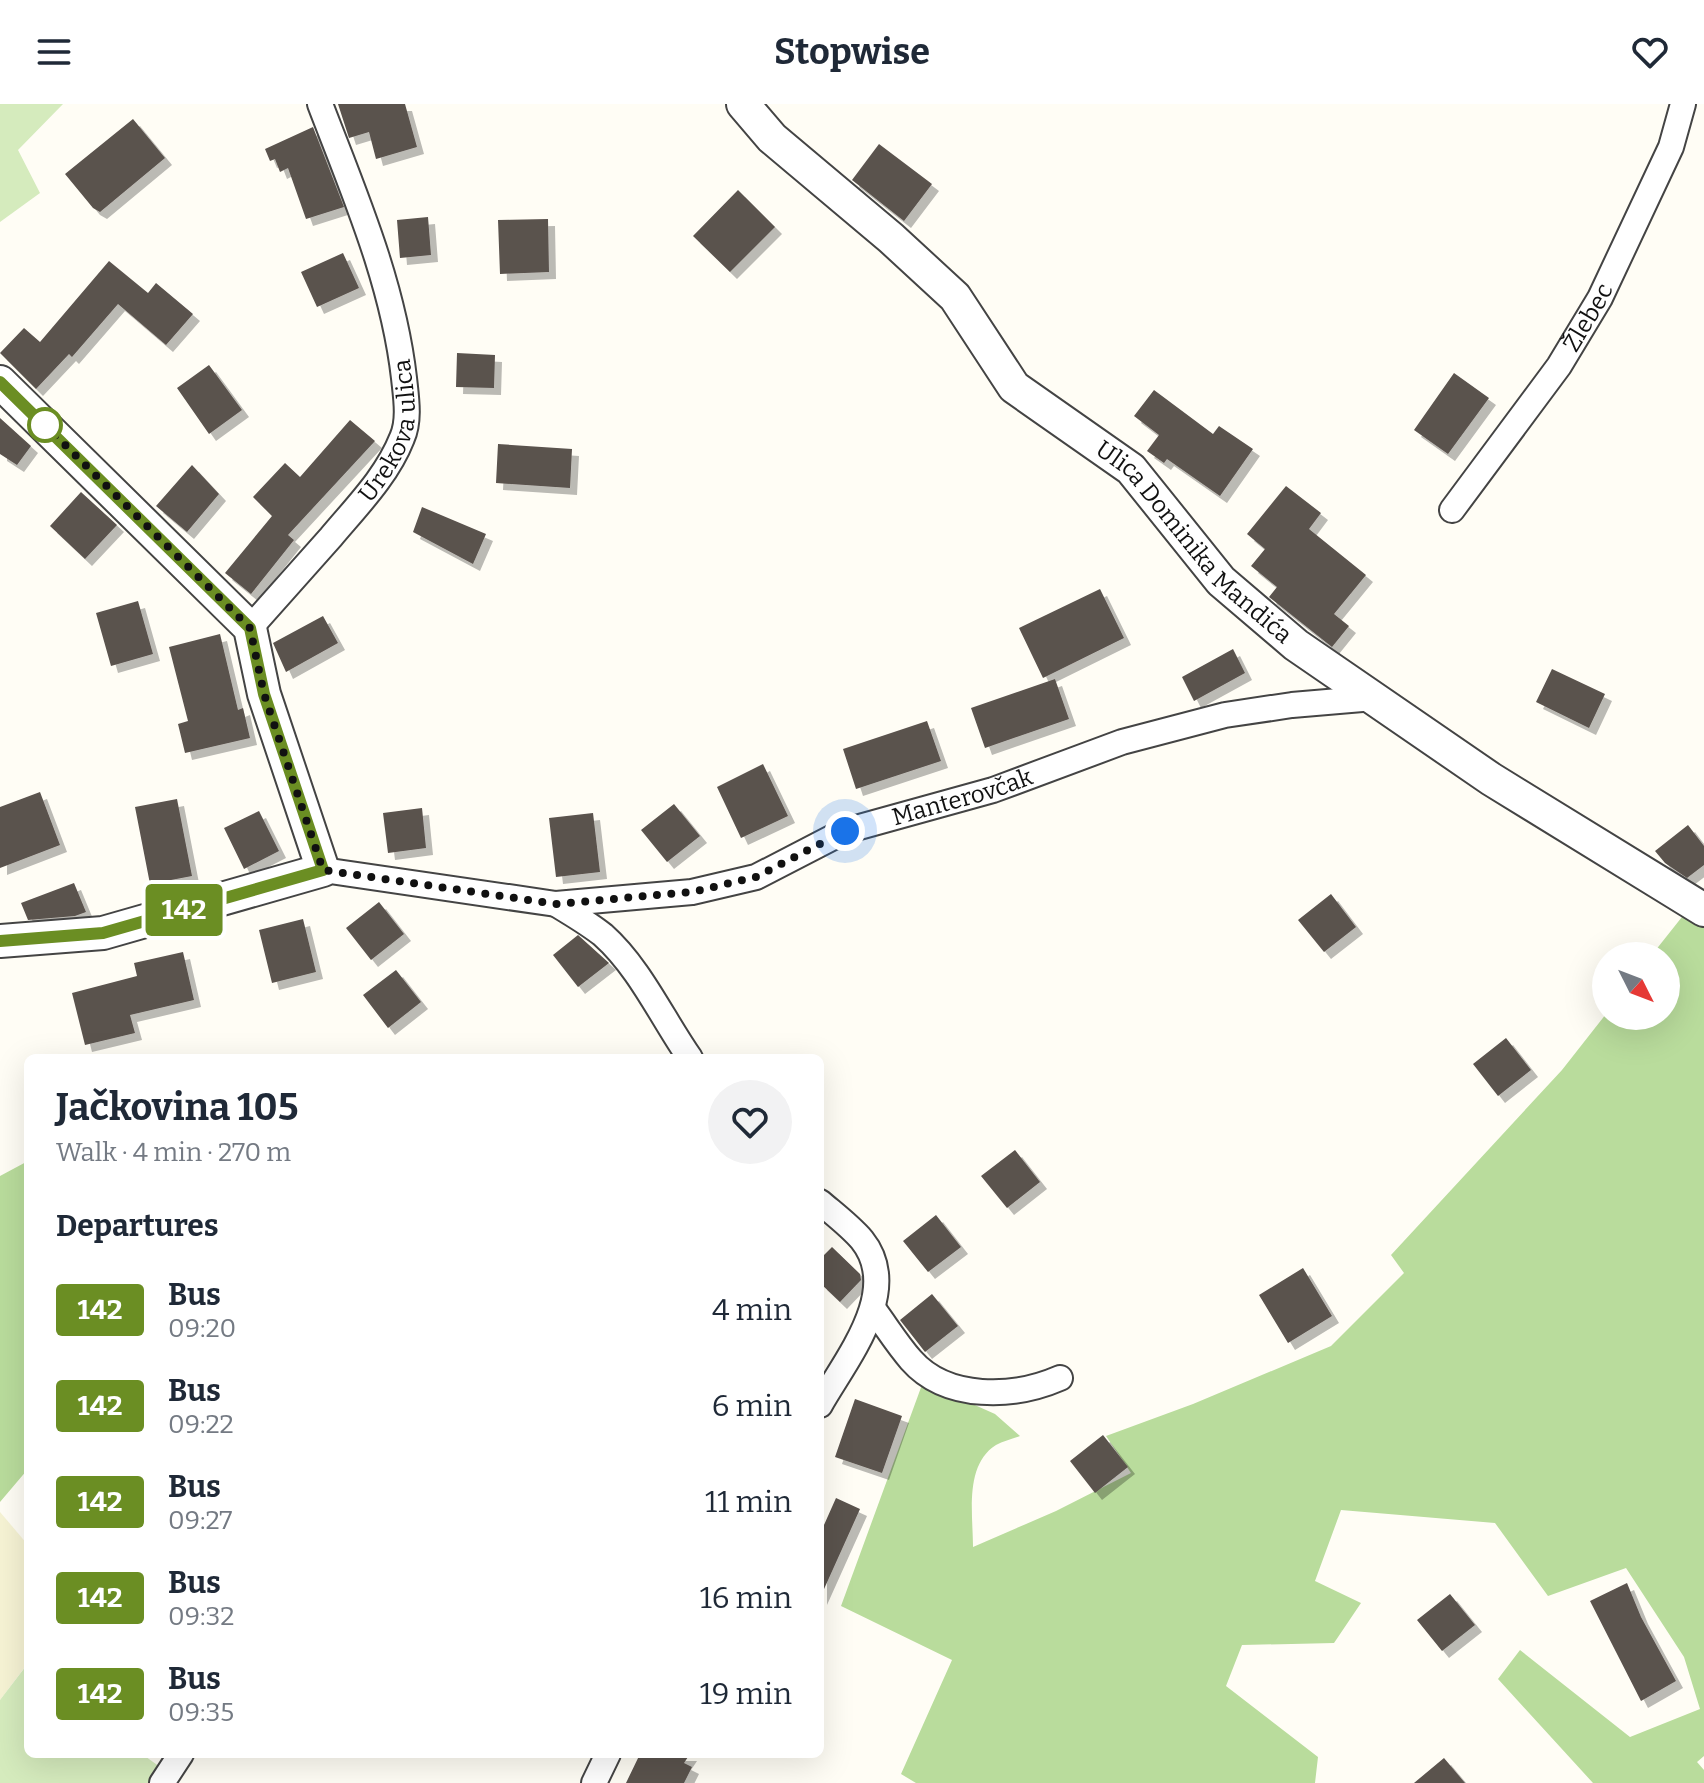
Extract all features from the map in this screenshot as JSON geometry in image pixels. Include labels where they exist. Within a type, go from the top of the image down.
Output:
[{"type":"street","name":"Urekova ulica","points":[[250,628],[366,497],[392,460],[404,434],[407,403],[402,359],[386,285],[320,104]]},
{"type":"street","name":"Ulica Dominika Mandića","points":[[743,104],[772,138],[891,238],[955,297],[1014,387],[1131,469],[1221,581],[1296,645],[1491,779],[1704,910]]},
{"type":"street","name":"Žlebec","points":[[1452,510],[1559,366],[1600,298],[1671,147],[1683,104]]},
{"type":"street","points":[[0,382],[250,628],[264,694],[323,870]]},
{"type":"street","name":"Manterovčak","points":[[556,904],[692,892],[756,877],[845,831],[993,790],[1122,742],[1225,715],[1374,698]]},
{"type":"street","points":[[0,941],[103,933],[323,870],[556,904],[605,937],[635,972],[687,1054]]},
{"type":"street","points":[[824,1206],[861,1239],[876,1269],[874,1310],[824,1398]]},
{"type":"street","points":[[874,1310],[912,1361],[944,1383],[962,1388],[1018,1392],[1060,1378]]},
{"type":"street","points":[[162,1783],[178,1758]]},
{"type":"street","points":[[594,1783],[606,1758]]},
{"type":"shaded area","points":[[0,1512],[24,1540],[24,1668],[0,1700]]},
{"type":"green space","points":[[0,104],[63,104],[18,150],[40,193],[0,222]]},
{"type":"green space","points":[[1697,898],[1704,910],[1704,1756],[1697,1762],[1704,1770],[1704,1783],[1593,1783],[1498,1679],[1520,1650],[1630,1737],[1700,1709],[1684,1657],[1626,1568],[1548,1596],[1495,1523],[1341,1510],[1315,1581],[1361,1603],[1334,1643],[1242,1645],[1226,1686],[1318,1757],[1315,1783],[916,1783],[901,1774],[952,1660],[841,1606],[923,1382],[995,1414],[1020,1436],[996,1445],[979,1465],[972,1492],[973,1547],[1056,1511],[1131,1473],[1106,1436],[1193,1404],[1331,1346],[1404,1273],[1391,1255],[1562,1070],[1593,1030],[1680,1030],[1680,942],[1662,942]]},
{"type":"green space","points":[[24,1163],[24,1474],[0,1502],[0,1176]]},
{"type":"green space","points":[[24,1669],[24,1758],[148,1758],[160,1767],[150,1783],[0,1783],[0,1700]]},
{"type":"building","points":[[338,104],[405,104],[417,147],[376,159],[369,132],[349,138]]},
{"type":"building","points":[[133,119],[165,158],[100,212],[93,208],[65,174]]},
{"type":"building","points":[[313,127],[344,207],[306,219],[288,168],[280,172],[275,159],[270,161],[265,149]]},
{"type":"building","points":[[879,144],[932,184],[904,221],[852,180]]},
{"type":"building","points":[[738,190],[775,227],[730,272],[693,236]]},
{"type":"building","points":[[428,217],[431,255],[400,258],[397,220]]},
{"type":"building","points":[[548,219],[549,272],[500,274],[498,220]]},
{"type":"building","points":[[343,253],[359,288],[317,307],[301,272]]},
{"type":"building","points":[[109,261],[148,293],[156,283],[193,314],[166,345],[118,304],[72,357],[69,354],[36,389],[0,353],[24,328],[40,342]]},
{"type":"building","points":[[457,353],[495,355],[494,388],[456,387]]},
{"type":"building","points":[[209,365],[242,410],[209,434],[177,388]]},
{"type":"building","points":[[1454,373],[1489,398],[1448,454],[1414,430]]},
{"type":"building","points":[[1154,390],[1213,434],[1219,426],[1253,449],[1220,496],[1167,459],[1164,463],[1147,451],[1159,435],[1134,416]]},
{"type":"building","points":[[0,418],[31,446],[17,465],[0,454]]},
{"type":"building","points":[[350,420],[375,441],[288,535],[294,540],[251,594],[225,573],[272,516],[253,497],[285,463],[300,477]]},
{"type":"building","points":[[498,444],[572,449],[570,488],[496,483]]},
{"type":"building","points":[[192,465],[219,494],[187,532],[156,506]]},
{"type":"building","points":[[1286,486],[1321,513],[1309,529],[1366,575],[1334,614],[1349,626],[1332,647],[1269,597],[1277,587],[1251,566],[1265,549],[1247,534]]},
{"type":"building","points":[[81,492],[117,525],[85,559],[50,526]]},
{"type":"building","points":[[422,507],[486,534],[473,564],[413,532]]},
{"type":"building","points":[[1100,589],[1124,638],[1043,678],[1019,628]]},
{"type":"building","points":[[138,601],[153,654],[111,666],[96,613]]},
{"type":"building","points":[[323,616],[338,643],[286,672],[273,643]]},
{"type":"building","points":[[220,634],[238,710],[243,708],[250,738],[185,753],[178,724],[188,721],[169,647]]},
{"type":"building","points":[[1233,649],[1245,673],[1194,701],[1182,677]]},
{"type":"building","points":[[1552,669],[1605,694],[1589,728],[1536,702]]},
{"type":"building","points":[[1055,679],[1069,719],[985,748],[971,708]]},
{"type":"building","points":[[927,721],[941,761],[856,789],[843,749]]},
{"type":"building","points":[[763,764],[788,816],[741,838],[717,787]]},
{"type":"building","points":[[40,792],[60,845],[0,868],[0,807]]},
{"type":"building","points":[[177,799],[192,876],[150,884],[135,807]]},
{"type":"building","points":[[674,804],[700,836],[667,862],[641,830]]},
{"type":"building","points":[[422,808],[426,848],[388,853],[383,813]]},
{"type":"building","points":[[259,811],[279,851],[244,869],[224,828]]},
{"type":"building","points":[[593,813],[600,872],[556,877],[549,818]]},
{"type":"building","points":[[1688,825],[1704,846],[1704,865],[1687,878],[1665,863],[1655,851]]},
{"type":"building","points":[[74,883],[86,912],[75,916],[28,920],[21,903]]},
{"type":"building","points":[[1331,894],[1356,927],[1324,952],[1298,920]]},
{"type":"building","points":[[379,902],[404,934],[371,960],[346,928]]},
{"type":"building","points":[[303,919],[316,972],[272,983],[259,930]]},
{"type":"building","points":[[578,935],[609,963],[578,987],[553,955]]},
{"type":"building","points":[[183,952],[194,1000],[130,1015],[135,1033],[85,1045],[72,993],[137,976],[134,963]]},
{"type":"building","points":[[396,970],[421,1002],[388,1028],[363,995]]},
{"type":"building","points":[[1506,1038],[1531,1070],[1498,1096],[1473,1064]]},
{"type":"building","points":[[1015,1150],[1040,1182],[1007,1208],[981,1176]]},
{"type":"building","points":[[936,1215],[961,1247],[928,1272],[903,1241]]},
{"type":"building","points":[[832,1247],[860,1274],[861,1280],[840,1302],[824,1287],[824,1255]]},
{"type":"building","points":[[1303,1268],[1332,1316],[1288,1343],[1259,1295]]},
{"type":"building","points":[[932,1294],[958,1326],[925,1352],[900,1320]]},
{"type":"building","points":[[855,1399],[902,1416],[882,1473],[835,1457]]},
{"type":"building","points":[[1103,1435],[1128,1467],[1095,1493],[1070,1461]]},
{"type":"building","points":[[836,1498],[860,1509],[824,1589],[824,1525]]},
{"type":"building","points":[[1627,1583],[1641,1617],[1676,1681],[1641,1701],[1590,1601]]},
{"type":"building","points":[[1450,1594],[1475,1625],[1442,1651],[1417,1620]]},
{"type":"building","points":[[638,1758],[687,1758],[684,1763],[692,1767],[684,1783],[626,1783]]},
{"type":"building","points":[[1444,1758],[1465,1783],[1414,1783]]},
{"type":"bus line","name":"142","points":[[0,382],[250,628],[264,694],[323,870],[103,933],[0,941]]},
{"type":"route","points":[[45,425],[250,628],[264,694],[323,870],[556,904],[692,892],[756,877],[845,831]]}]
